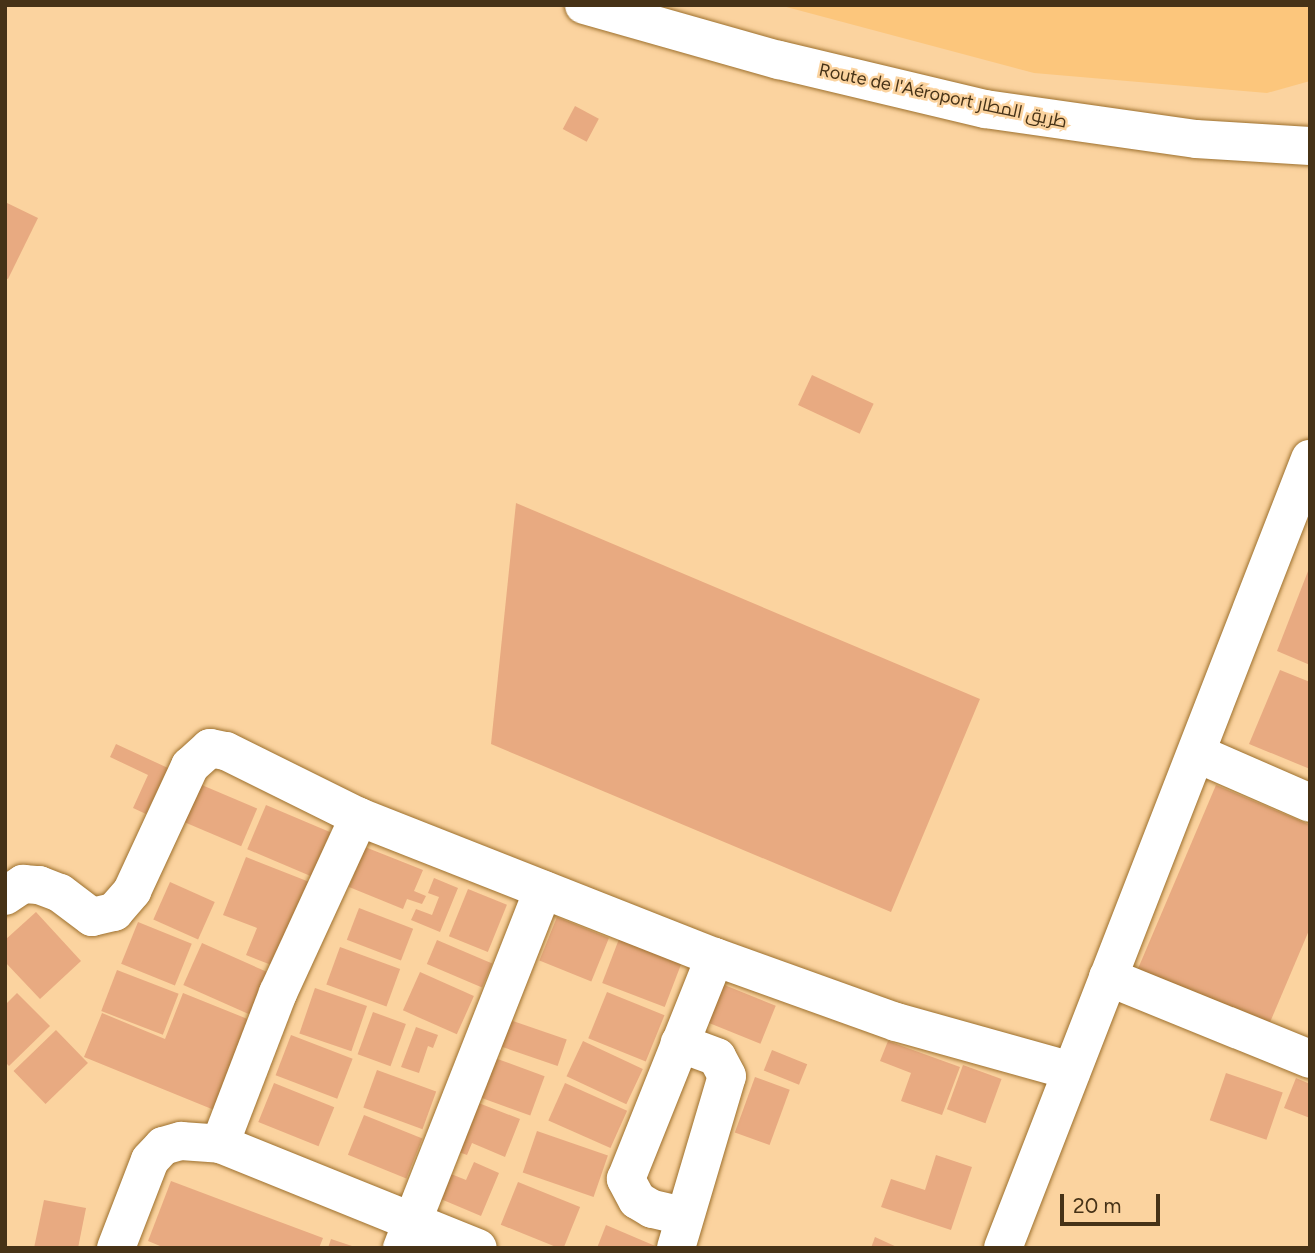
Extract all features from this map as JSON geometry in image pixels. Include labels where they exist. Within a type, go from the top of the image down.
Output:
[{"type":"street","name":"Route de l'Aéroport طريق المطار","points":[[583,5],[779,60],[985,109],[1196,139],[1310,146]]},
{"type":"street","points":[[1003,1248],[1308,468]]},
{"type":"street","points":[[5,896],[23,884],[39,885],[60,892],[92,917],[101,919],[114,912],[132,891],[190,766],[210,748],[226,751],[359,817],[715,957],[896,1022],[1070,1071]]},
{"type":"street","points":[[1198,754],[1310,803]]},
{"type":"street","points":[[220,1144],[278,993],[359,817]]},
{"type":"street","points":[[407,1234],[543,891]]},
{"type":"street","points":[[679,1043],[718,1057],[727,1076],[680,1232],[637,1200],[626,1180],[679,1043],[715,957]]},
{"type":"street","points":[[1108,977],[1310,1059]]},
{"type":"street","points":[[116,1248],[150,1160],[163,1146],[181,1141],[220,1144],[407,1234],[478,1248]]},
{"type":"shaded area","points":[[779,5],[1310,5],[1310,81],[1267,93],[1034,73]]},
{"type":"building","points":[[575,106],[599,119],[587,142],[563,129]]},
{"type":"building","points":[[5,202],[38,218],[8,279],[5,278]]},
{"type":"building","points":[[812,375],[874,404],[860,434],[798,405]]},
{"type":"building","points":[[516,503],[980,699],[891,912],[491,744]]},
{"type":"building","points":[[1310,566],[1310,665],[1277,651]]},
{"type":"building","points":[[1280,670],[1310,682],[1310,769],[1249,744]]},
{"type":"building","points":[[116,744],[168,768],[146,814],[133,808],[148,775],[110,757]]},
{"type":"building","points":[[190,780],[257,809],[241,846],[174,818]]},
{"type":"building","points":[[1216,785],[1310,825],[1310,928],[1268,1027],[1137,971]]},
{"type":"building","points":[[266,805],[330,832],[312,877],[247,849]]},
{"type":"building","points":[[365,847],[423,870],[414,891],[426,896],[422,904],[407,899],[403,909],[349,887]]},
{"type":"building","points":[[246,857],[312,883],[279,968],[246,955],[257,928],[223,915]]},
{"type":"building","points":[[434,878],[458,888],[440,932],[411,920],[416,909],[432,915],[439,897],[428,893]]},
{"type":"building","points":[[170,882],[215,902],[198,939],[153,919]]},
{"type":"building","points":[[468,889],[507,905],[488,952],[449,936]]},
{"type":"building","points":[[359,908],[413,929],[401,961],[347,940]]},
{"type":"building","points":[[36,912],[81,961],[40,999],[5,962],[5,940]]},
{"type":"building","points":[[557,917],[609,938],[591,982],[539,961]]},
{"type":"building","points":[[138,922],[192,944],[175,985],[121,964]]},
{"type":"building","points":[[619,939],[682,963],[665,1007],[602,983]]},
{"type":"building","points":[[437,940],[492,963],[482,987],[427,964]]},
{"type":"building","points":[[202,943],[272,974],[254,1016],[183,985]]},
{"type":"building","points":[[340,947],[400,969],[386,1006],[326,985]]},
{"type":"building","points":[[117,970],[179,994],[163,1035],[101,1011]]},
{"type":"building","points":[[420,972],[474,996],[457,1034],[403,1010]]},
{"type":"building","points":[[722,984],[776,1006],[760,1044],[707,1022]]},
{"type":"building","points":[[315,988],[367,1006],[351,1051],[299,1033]]},
{"type":"building","points":[[607,992],[664,1015],[646,1062],[588,1038]]},
{"type":"building","points":[[17,993],[50,1026],[9,1066],[5,1062],[5,1005]]},
{"type":"building","points":[[183,993],[260,1024],[224,1114],[84,1057],[102,1013],[165,1039]]},
{"type":"building","points":[[373,1012],[406,1024],[390,1066],[358,1054]]},
{"type":"building","points":[[510,1020],[567,1040],[558,1066],[501,1046]]},
{"type":"building","points":[[416,1027],[438,1035],[433,1048],[428,1046],[419,1073],[401,1067]]},
{"type":"building","points":[[56,1030],[88,1063],[46,1104],[14,1071]]},
{"type":"building","points":[[291,1035],[353,1059],[337,1099],[276,1075]]},
{"type":"building","points":[[583,1041],[643,1069],[626,1104],[567,1076]]},
{"type":"building","points":[[888,1041],[960,1067],[942,1115],[901,1101],[911,1073],[880,1061]]},
{"type":"building","points":[[772,1050],[807,1064],[799,1085],[764,1070]]},
{"type":"building","points":[[492,1057],[545,1076],[530,1116],[478,1096]]},
{"type":"building","points":[[963,1065],[1002,1079],[985,1123],[947,1109]]},
{"type":"building","points":[[377,1070],[436,1092],[423,1129],[363,1108]]},
{"type":"building","points":[[1226,1073],[1283,1093],[1266,1140],[1210,1120]]},
{"type":"building","points":[[755,1077],[790,1090],[770,1145],[735,1132]]},
{"type":"building","points":[[1296,1078],[1310,1084],[1310,1118],[1284,1108]]},
{"type":"building","points":[[274,1083],[334,1107],[319,1146],[258,1122]]},
{"type":"building","points":[[565,1083],[627,1111],[610,1148],[548,1120]]},
{"type":"building","points":[[476,1102],[520,1119],[505,1157],[472,1143],[467,1155],[456,1151]]},
{"type":"building","points":[[364,1115],[422,1139],[406,1178],[348,1155]]},
{"type":"building","points":[[537,1131],[608,1155],[594,1197],[523,1173]]},
{"type":"building","points":[[936,1155],[972,1167],[951,1230],[881,1207],[891,1179],[925,1190]]},
{"type":"building","points":[[474,1162],[499,1173],[481,1216],[436,1197],[446,1172],[466,1180]]},
{"type":"building","points":[[171,1181],[323,1238],[319,1248],[165,1248],[148,1241]]},
{"type":"building","points":[[518,1182],[580,1207],[564,1248],[501,1225]]},
{"type":"building","points":[[44,1200],[86,1208],[78,1248],[34,1248]]},
{"type":"building","points":[[606,1225],[660,1248],[597,1248]]},
{"type":"building","points":[[875,1237],[899,1248],[871,1248]]},
{"type":"building","points":[[331,1239],[355,1247],[355,1248],[328,1248]]}]
